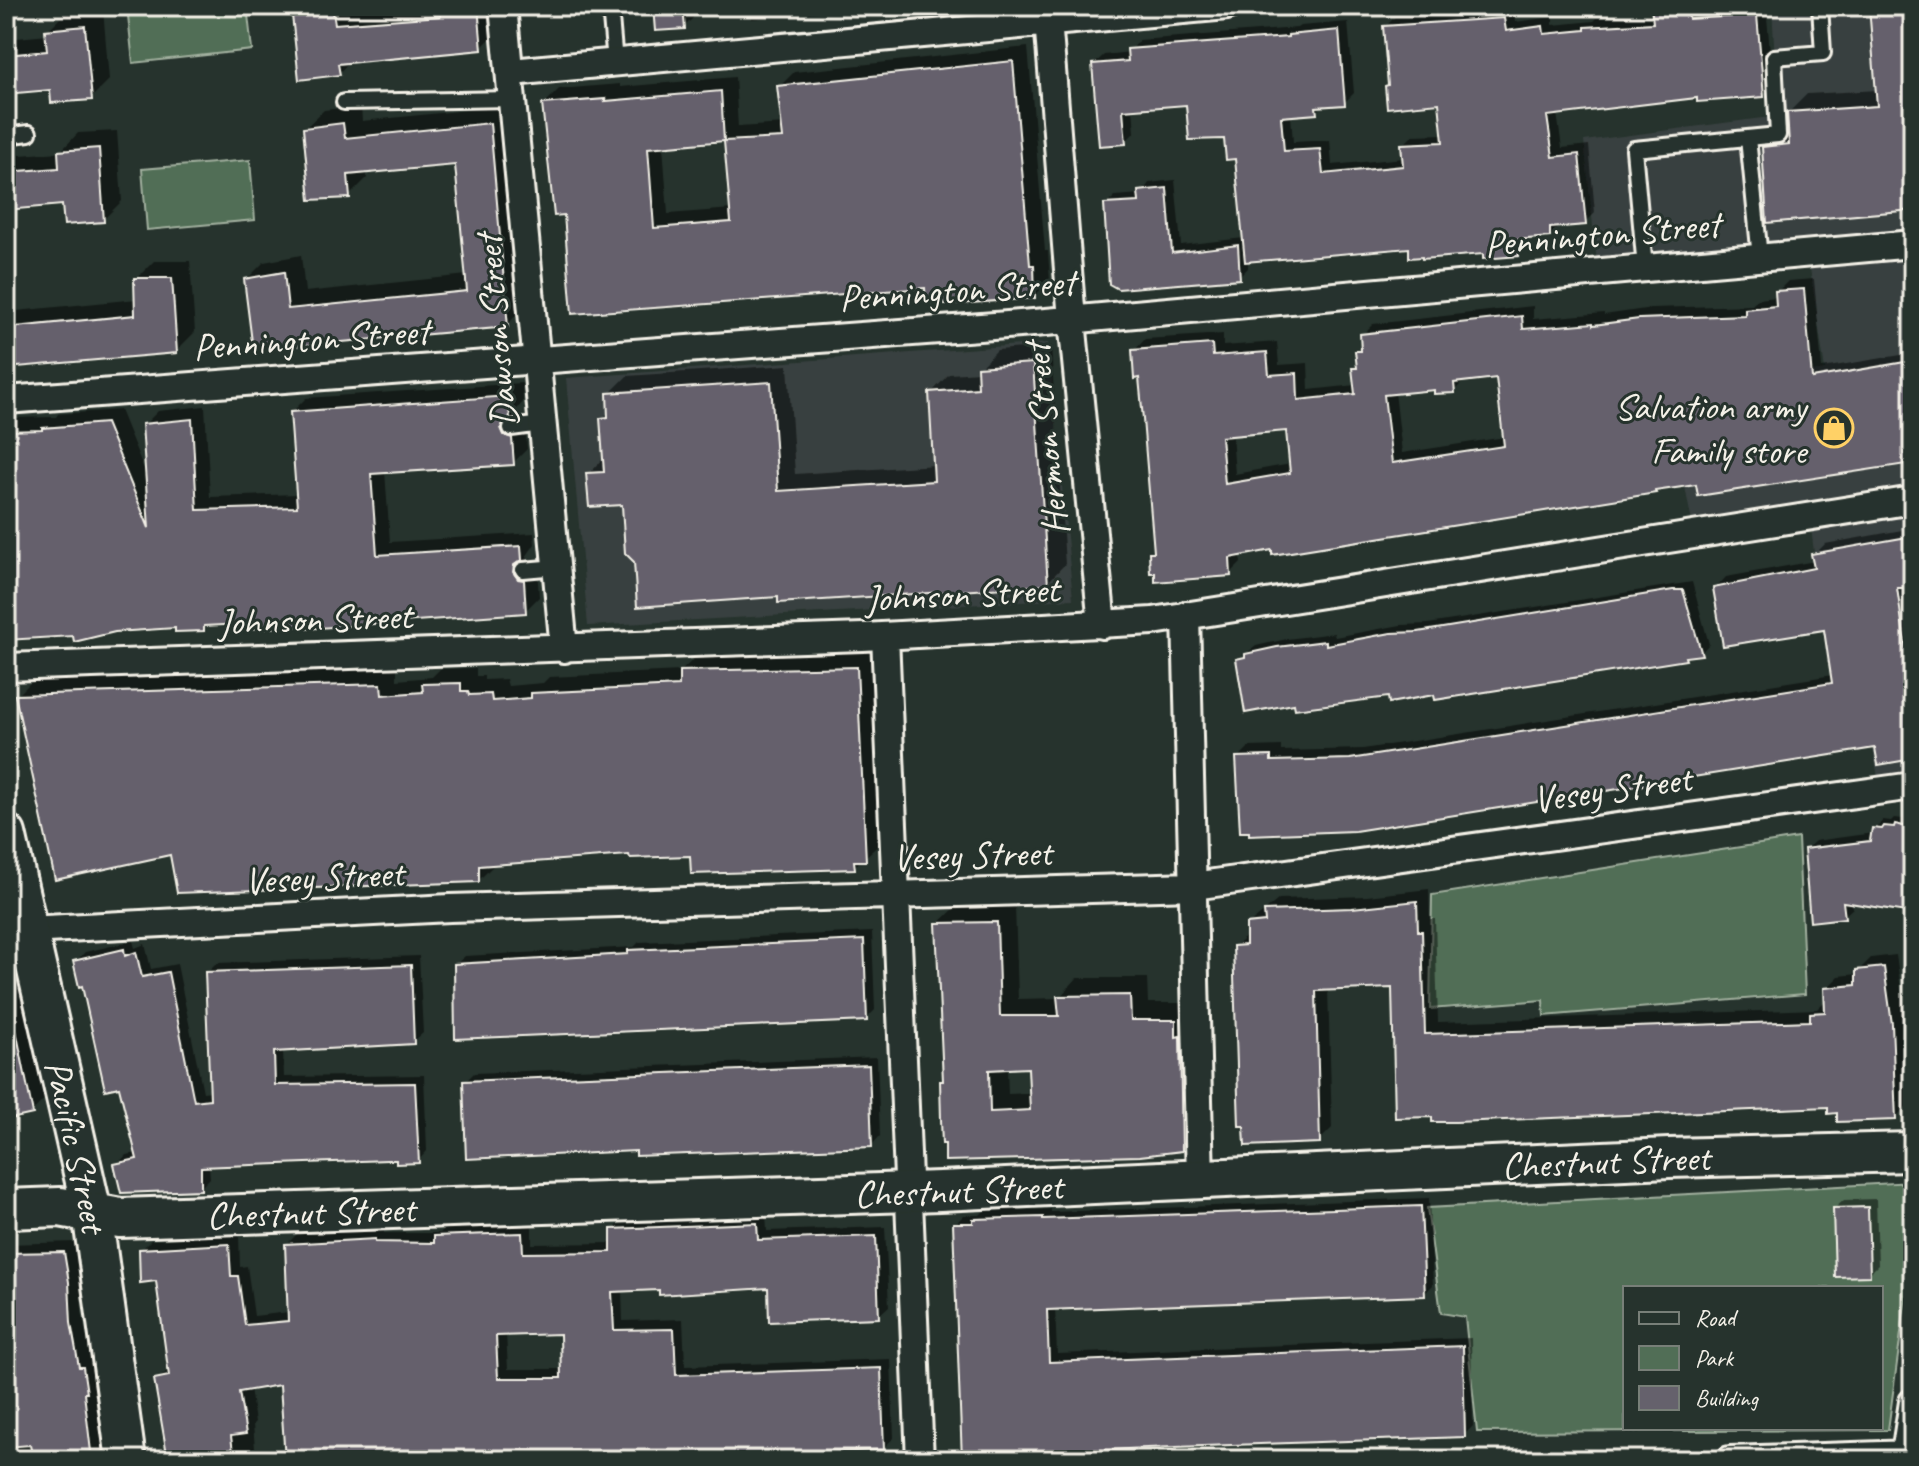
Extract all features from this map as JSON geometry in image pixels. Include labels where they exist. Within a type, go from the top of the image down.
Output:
[{"type":"street","name":"Dawson Street","points":[[503,6],[564,649]]},
{"type":"street","points":[[511,72],[1047,14],[1227,6]]},
{"type":"street","name":"Hermon Street","points":[[1047,14],[1072,320],[1102,625]]},
{"type":"street","name":"Pennington Street","points":[[6,400],[1072,320],[1913,244]]},
{"type":"street","name":"Johnson Street","points":[[6,667],[564,649],[1153,621],[1913,500]]},
{"type":"street","points":[[1186,615],[1200,1180]]},
{"type":"street","points":[[885,636],[920,1460]]},
{"type":"street","name":"Vesey Street","points":[[27,930],[450,908],[1193,886],[1913,786]]},
{"type":"street","name":"Pacific Street","points":[[6,834],[92,1212],[126,1460]]},
{"type":"street","name":"Chestnut Street","points":[[6,1209],[60,1207],[120,1218],[908,1192],[1653,1159],[1913,1152]]},
{"type":"street","points":[[1730,1460],[1907,1456],[1913,1402]]},
{"type":"lane","points":[[610,6],[615,63]]},
{"type":"lane","points":[[1645,268],[1634,149],[1778,135],[1774,57],[1823,53],[1820,6]]},
{"type":"lane","points":[[344,102],[512,99]]},
{"type":"lane","points":[[6,136],[29,133]]},
{"type":"lane","points":[[1748,138],[1760,258]]},
{"type":"lane","points":[[511,428],[542,424]]},
{"type":"lane","points":[[523,570],[557,567]]},
{"type":"shaded area","points":[[1772,6],[1913,6],[1913,793],[1881,796],[1858,658],[1827,662],[1808,502],[1692,523],[1667,394],[1825,370],[1807,248],[1597,263],[1584,141],[1778,116]]},
{"type":"shaded area","points":[[1048,343],[1073,599],[588,626],[566,378]]},
{"type":"green space","points":[[127,6],[247,6],[252,50],[133,63]]},
{"type":"green space","points":[[250,160],[255,220],[147,230],[142,169]]},
{"type":"green space","points":[[1798,838],[1805,994],[1544,1016],[1543,1000],[1430,1009],[1432,895]]},
{"type":"green space","points":[[1913,1182],[1913,1243],[1888,1430],[1477,1432],[1465,1317],[1441,1313],[1427,1208]]},
{"type":"building","points":[[291,6],[332,6],[335,24],[440,16],[439,6],[478,6],[482,50],[338,64],[340,75],[299,80]]},
{"type":"building","points":[[653,6],[683,6],[685,29],[655,31]]},
{"type":"building","points":[[1651,6],[1687,6],[1689,19],[1757,15],[1764,97],[1697,102],[1697,98],[1547,116],[1553,157],[1579,154],[1586,225],[1550,228],[1550,237],[1517,240],[1519,256],[1483,259],[1483,254],[1422,259],[1409,258],[1409,248],[1245,262],[1235,159],[1226,160],[1224,139],[1189,140],[1186,105],[1123,110],[1126,144],[1099,146],[1092,64],[1128,61],[1127,49],[1288,37],[1339,30],[1345,105],[1316,107],[1317,114],[1281,117],[1284,151],[1320,149],[1323,174],[1403,166],[1401,144],[1443,142],[1439,103],[1387,108],[1383,26],[1504,18],[1506,31],[1543,26],[1544,34],[1585,30],[1585,27],[1653,23]]},
{"type":"building","points":[[1869,6],[1913,6],[1913,210],[1767,223],[1762,147],[1789,144],[1787,112],[1877,106]]},
{"type":"building","points":[[85,26],[92,100],[51,103],[50,90],[6,94],[6,55],[47,51],[45,30]]},
{"type":"building","points":[[1013,61],[1035,298],[945,305],[944,302],[926,303],[925,288],[572,314],[564,215],[554,216],[542,104],[721,91],[724,141],[783,138],[777,86]],"holes":[[[724,141],[731,222],[654,228],[648,148]]]},
{"type":"building","points":[[343,123],[345,138],[490,123],[508,327],[253,350],[244,279],[284,272],[288,309],[467,291],[455,165],[348,175],[350,198],[310,200],[303,128]]},
{"type":"building","points":[[99,148],[104,222],[64,225],[62,205],[6,210],[6,172],[59,168],[58,151]]},
{"type":"building","points":[[1167,188],[1172,253],[1238,245],[1240,279],[1118,289],[1109,284],[1104,204],[1139,202],[1138,191]]},
{"type":"building","points":[[134,278],[172,278],[177,353],[6,368],[6,328],[135,315]]},
{"type":"building","points":[[1804,289],[1812,378],[1905,362],[1913,414],[1913,463],[1698,496],[1696,485],[1272,555],[1272,550],[1230,558],[1231,576],[1155,582],[1155,573],[1150,573],[1149,552],[1154,552],[1139,378],[1134,379],[1132,350],[1212,344],[1213,356],[1267,352],[1269,375],[1297,373],[1298,400],[1355,394],[1352,368],[1357,368],[1355,351],[1361,351],[1360,334],[1522,316],[1523,329],[1639,319],[1745,315],[1745,309],[1776,306],[1775,291]],"holes":[[[1496,378],[1504,446],[1392,463],[1384,395],[1434,390],[1434,394],[1455,393],[1454,383]],[[1286,431],[1290,473],[1225,484],[1221,437]]]},
{"type":"building","points":[[1033,363],[1048,585],[778,603],[778,597],[637,607],[634,562],[625,553],[622,505],[589,507],[586,473],[604,472],[600,418],[608,417],[607,393],[771,382],[778,491],[934,481],[929,392],[978,388],[977,367]]},
{"type":"building","points":[[508,396],[510,418],[504,421],[501,428],[504,435],[512,438],[514,465],[371,474],[377,555],[521,546],[522,560],[514,565],[513,572],[518,579],[524,580],[526,613],[305,629],[305,626],[243,629],[243,624],[204,626],[204,631],[175,632],[175,628],[115,632],[74,642],[73,636],[6,640],[6,431],[106,423],[149,528],[142,424],[192,419],[197,510],[297,507],[290,412]]},
{"type":"building","points":[[1913,536],[1913,563],[1909,564],[1911,588],[1897,588],[1913,699],[1913,759],[1878,765],[1875,748],[1355,831],[1249,835],[1249,832],[1240,832],[1236,757],[1271,756],[1271,761],[1350,759],[1832,683],[1824,630],[1723,646],[1713,588],[1814,568],[1811,554]]},
{"type":"building","points":[[1683,590],[1702,655],[1435,700],[1434,695],[1389,703],[1388,697],[1295,709],[1294,704],[1245,713],[1236,659],[1245,657],[1245,654],[1277,647],[1326,641],[1326,645],[1391,633],[1418,632]]},
{"type":"building","points":[[857,667],[866,861],[854,861],[855,869],[691,874],[690,856],[630,858],[629,855],[479,866],[479,882],[177,893],[170,855],[55,880],[15,695],[381,684],[382,695],[423,692],[422,684],[461,683],[461,691],[468,691],[469,695],[491,694],[492,701],[531,698],[531,693],[679,686],[679,671]]},
{"type":"building","points":[[1895,824],[1913,828],[1913,913],[1843,902],[1845,918],[1810,922],[1804,849],[1870,841],[1872,828],[1894,827]]},
{"type":"building","points":[[1417,901],[1418,931],[1422,931],[1425,1034],[1810,1021],[1810,1013],[1825,1012],[1824,988],[1856,985],[1856,970],[1884,967],[1892,1024],[1896,1120],[1837,1122],[1837,1113],[1828,1114],[1828,1107],[1456,1122],[1432,1122],[1432,1117],[1395,1118],[1392,988],[1316,991],[1320,1143],[1245,1146],[1244,1126],[1239,1126],[1233,946],[1246,945],[1246,924],[1265,922],[1264,911],[1352,908]]},
{"type":"building","points":[[997,922],[1000,1016],[1059,1016],[1057,996],[1130,995],[1131,1020],[1176,1020],[1176,1037],[1180,1036],[1182,1151],[1140,1156],[945,1161],[941,1120],[940,1081],[943,1081],[936,923]],"holes":[[[1028,1068],[1030,1110],[990,1112],[989,1070]]]},
{"type":"building","points":[[864,940],[867,1021],[455,1039],[454,964],[628,954],[628,950]]},
{"type":"building","points":[[124,949],[125,956],[136,952],[142,977],[168,972],[194,1101],[210,1099],[205,972],[411,965],[414,1044],[274,1052],[275,1085],[415,1083],[419,1163],[396,1164],[396,1160],[388,1160],[201,1167],[201,1190],[121,1193],[114,1164],[137,1159],[119,1087],[105,1090],[82,986],[79,987],[73,961]]},
{"type":"building","points":[[16,1030],[33,1114],[6,1120],[6,1031]]},
{"type":"building","points":[[869,1065],[872,1147],[636,1156],[636,1151],[466,1159],[463,1081]]},
{"type":"building","points":[[1421,1206],[1425,1296],[1047,1310],[1049,1362],[1463,1346],[1465,1437],[1147,1448],[1052,1453],[1053,1458],[962,1460],[953,1223],[973,1223],[973,1219]]},
{"type":"building","points":[[1868,1207],[1870,1276],[1835,1277],[1833,1208]]},
{"type":"building","points":[[757,1223],[758,1240],[876,1236],[879,1318],[769,1322],[768,1288],[659,1295],[659,1290],[612,1292],[614,1330],[674,1329],[676,1375],[881,1368],[884,1450],[597,1460],[285,1460],[280,1385],[239,1392],[246,1434],[231,1436],[234,1460],[168,1460],[154,1379],[169,1376],[156,1281],[140,1283],[139,1249],[229,1244],[231,1276],[238,1276],[245,1325],[288,1321],[285,1244],[375,1239],[375,1242],[434,1243],[434,1236],[522,1233],[523,1253],[611,1252],[611,1229]],"holes":[[[560,1334],[561,1378],[498,1378],[496,1336]]]},
{"type":"building","points":[[64,1252],[71,1323],[87,1393],[84,1393],[92,1460],[33,1460],[30,1445],[6,1447],[6,1426],[10,1425],[6,1356],[15,1355],[6,1303],[6,1253]]},
{"type":"place","name":"Salvation army Family store","points":[[1834,428]]}]
